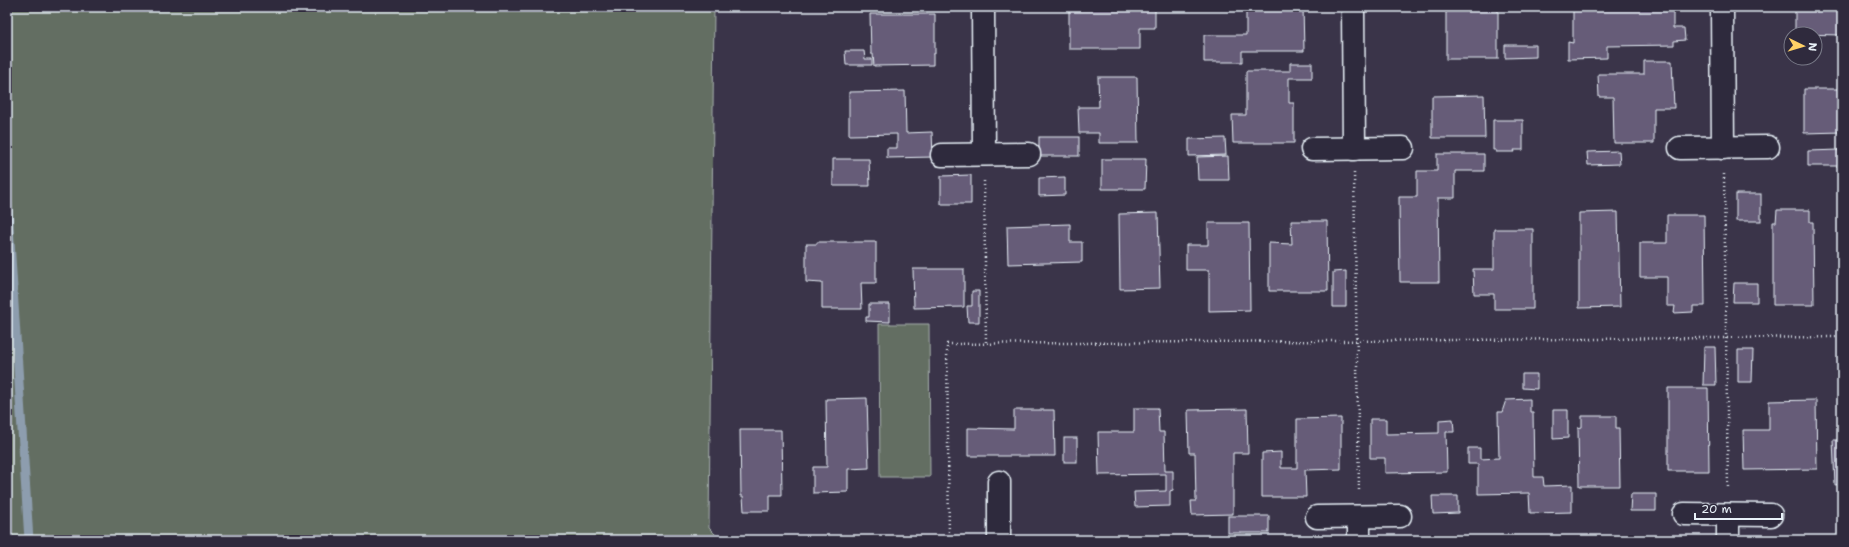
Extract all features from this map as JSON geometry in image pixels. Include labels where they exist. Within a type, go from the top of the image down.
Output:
[{"type":"street","points":[[983,7],[984,154]]},
{"type":"street","points":[[1353,7],[1354,149]]},
{"type":"street","points":[[1722,7],[1723,148]]},
{"type":"street","points":[[1680,148],[1768,147]]},
{"type":"street","points":[[1312,149],[1403,148]]},
{"type":"street","points":[[942,154],[1029,154]]},
{"type":"street","points":[[999,482],[999,540]]},
{"type":"street","points":[[1684,514],[1771,515]]},
{"type":"street","points":[[1728,515],[1728,540]]},
{"type":"street","points":[[1317,517],[1400,516]]},
{"type":"street","points":[[1359,517],[1359,540]]},
{"type":"path","points":[[1723,148],[1728,515]]},
{"type":"path","points":[[1354,149],[1359,517]]},
{"type":"path","points":[[984,154],[986,344]]},
{"type":"path","points":[[949,540],[947,344],[1842,337]]},
{"type":"green space","points":[[7,7],[714,7],[709,528],[721,540],[7,540]]},
{"type":"green space","points":[[879,324],[929,324],[930,477],[880,477]]},
{"type":"building","points":[[1069,7],[1155,7],[1155,28],[1140,28],[1140,49],[1069,49]]},
{"type":"building","points":[[1303,7],[1304,51],[1242,51],[1242,62],[1204,62],[1204,35],[1246,35],[1246,8]]},
{"type":"building","points":[[1446,7],[1498,7],[1498,59],[1446,59]]},
{"type":"building","points":[[1673,7],[1673,28],[1684,28],[1685,40],[1674,41],[1674,45],[1607,46],[1607,58],[1568,59],[1568,42],[1573,43],[1573,8]]},
{"type":"building","points":[[1795,7],[1842,7],[1842,35],[1823,35],[1823,26],[1795,26]]},
{"type":"building","points":[[870,14],[935,14],[935,54],[933,54],[933,65],[874,66],[873,54],[871,54]]},
{"type":"building","points":[[1505,45],[1536,45],[1536,57],[1505,58]]},
{"type":"building","points":[[845,51],[864,51],[865,59],[872,59],[872,65],[846,65]]},
{"type":"building","points":[[1644,61],[1672,61],[1674,108],[1654,108],[1654,143],[1614,143],[1613,97],[1599,97],[1598,74],[1644,74]]},
{"type":"building","points":[[1290,63],[1312,63],[1312,78],[1289,78],[1289,103],[1294,103],[1294,143],[1233,143],[1232,115],[1246,115],[1246,71],[1290,71]]},
{"type":"building","points":[[1098,77],[1137,77],[1138,143],[1099,143],[1099,133],[1079,133],[1078,107],[1099,107]]},
{"type":"building","points":[[1804,89],[1842,89],[1842,132],[1804,133]]},
{"type":"building","points":[[905,91],[906,133],[932,132],[933,157],[887,158],[887,148],[897,148],[897,134],[849,135],[849,92]]},
{"type":"building","points":[[1484,95],[1485,138],[1432,138],[1432,96]]},
{"type":"building","points":[[1493,120],[1523,120],[1523,150],[1514,150],[1515,152],[1496,152],[1496,150],[1493,150]]},
{"type":"building","points":[[1039,137],[1079,137],[1079,156],[1039,156]]},
{"type":"building","points":[[1225,138],[1226,155],[1189,156],[1189,139]]},
{"type":"building","points":[[1840,150],[1840,166],[1808,166],[1808,151]]},
{"type":"building","points":[[1619,151],[1620,164],[1588,165],[1587,152]]},
{"type":"building","points":[[1437,154],[1484,154],[1484,171],[1455,171],[1455,198],[1438,198],[1439,282],[1400,282],[1399,197],[1417,197],[1417,171],[1437,171]]},
{"type":"building","points":[[1228,156],[1229,180],[1198,180],[1197,157]]},
{"type":"building","points":[[833,159],[869,159],[870,186],[833,186]]},
{"type":"building","points":[[1102,159],[1146,159],[1145,189],[1102,189]]},
{"type":"building","points":[[971,175],[971,204],[941,204],[941,176]]},
{"type":"building","points":[[1065,177],[1065,195],[1039,196],[1039,178]]},
{"type":"building","points":[[1736,194],[1761,194],[1761,221],[1736,221]]},
{"type":"building","points":[[1777,210],[1810,210],[1810,222],[1813,222],[1814,305],[1773,305],[1773,222],[1776,222]]},
{"type":"building","points":[[1618,212],[1620,307],[1579,308],[1579,213]]},
{"type":"building","points":[[1158,213],[1160,288],[1120,289],[1119,214]]},
{"type":"building","points":[[1667,215],[1704,215],[1705,306],[1693,306],[1693,312],[1674,313],[1675,306],[1667,306],[1667,277],[1640,277],[1640,243],[1667,243]]},
{"type":"building","points":[[1291,221],[1327,221],[1328,291],[1269,291],[1269,243],[1292,244]]},
{"type":"building","points":[[1208,223],[1249,223],[1250,310],[1209,311],[1209,270],[1186,270],[1186,245],[1208,245]]},
{"type":"building","points":[[1070,224],[1070,242],[1082,242],[1082,262],[1008,264],[1007,226]]},
{"type":"building","points":[[1494,229],[1533,229],[1533,309],[1494,309],[1494,294],[1474,294],[1473,269],[1494,269]]},
{"type":"building","points":[[817,242],[876,242],[876,283],[861,283],[862,309],[822,309],[822,283],[806,282],[806,244],[817,244]]},
{"type":"building","points":[[1839,255],[1842,255],[1842,279],[1840,279]]},
{"type":"building","points":[[913,269],[964,269],[964,307],[914,308]]},
{"type":"building","points":[[1346,271],[1346,307],[1333,307],[1333,272]]},
{"type":"building","points":[[1734,283],[1757,283],[1757,302],[1733,302]]},
{"type":"building","points":[[972,291],[979,291],[979,322],[968,322],[967,306],[972,306]]},
{"type":"building","points":[[869,304],[890,304],[890,322],[866,321],[866,317],[869,317]]},
{"type":"building","points":[[1704,347],[1715,347],[1716,385],[1703,385]]},
{"type":"building","points":[[1738,350],[1753,350],[1752,382],[1738,382]]},
{"type":"building","points":[[1522,374],[1537,374],[1537,389],[1522,388]]},
{"type":"building","points":[[1668,388],[1708,388],[1709,471],[1668,471]]},
{"type":"building","points":[[867,398],[869,468],[848,469],[848,492],[813,493],[813,467],[827,467],[826,399]]},
{"type":"building","points":[[1530,399],[1530,412],[1533,412],[1534,477],[1543,477],[1544,486],[1572,485],[1572,512],[1530,513],[1529,493],[1478,494],[1478,464],[1468,464],[1468,448],[1480,448],[1480,459],[1499,458],[1498,412],[1502,412],[1506,400]]},
{"type":"building","points":[[1816,400],[1817,469],[1744,470],[1743,430],[1769,430],[1769,401]]},
{"type":"building","points":[[1134,408],[1158,408],[1159,432],[1164,432],[1165,471],[1173,471],[1173,490],[1170,491],[1170,506],[1135,507],[1134,492],[1166,491],[1166,474],[1099,475],[1098,432],[1134,432]]},
{"type":"building","points":[[1247,409],[1248,453],[1233,453],[1233,514],[1192,515],[1191,501],[1196,501],[1195,453],[1189,453],[1188,410]]},
{"type":"building","points":[[1014,410],[1054,410],[1055,456],[968,456],[968,428],[1014,429]]},
{"type":"building","points":[[1553,410],[1568,410],[1568,438],[1553,439]]},
{"type":"building","points":[[1582,416],[1616,416],[1616,428],[1619,428],[1620,486],[1579,486],[1578,428],[1582,427]]},
{"type":"building","points":[[1341,418],[1341,469],[1305,470],[1306,497],[1262,497],[1262,453],[1281,452],[1281,468],[1297,468],[1297,419]]},
{"type":"building","points":[[1370,419],[1386,419],[1386,434],[1439,433],[1439,420],[1453,419],[1454,432],[1446,432],[1447,472],[1385,473],[1385,458],[1370,458]]},
{"type":"building","points":[[740,430],[781,430],[782,495],[770,495],[770,511],[744,511],[743,496],[741,496]]},
{"type":"building","points":[[1064,438],[1077,438],[1077,462],[1064,462]]},
{"type":"building","points":[[1833,440],[1842,440],[1842,484],[1835,485]]},
{"type":"building","points":[[1631,494],[1656,494],[1656,511],[1630,511]]},
{"type":"building","points":[[1432,496],[1458,496],[1458,513],[1433,514]]},
{"type":"building","points":[[1228,516],[1269,516],[1269,533],[1228,533]]},
{"type":"building","points":[[1668,539],[1668,540],[1623,540]]},
{"type":"waterway","points":[[7,194],[29,540]]}]
